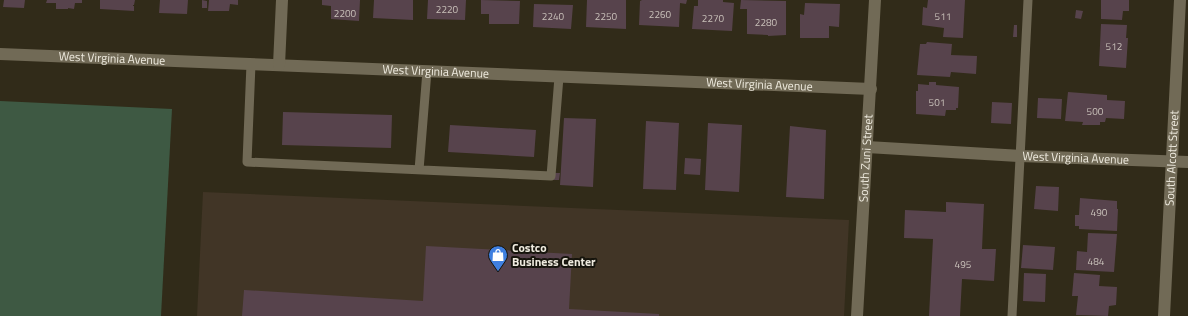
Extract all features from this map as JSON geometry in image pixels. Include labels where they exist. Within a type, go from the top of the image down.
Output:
[{"type":"street","points":[[279,65],[282,0]]},
{"type":"street","name":"South Zuni Street","points":[[857,316],[875,0]]},
{"type":"street","name":"South Alcott Street","points":[[1164,316],[1180,0]]},
{"type":"street","name":"West Virginia Avenue","points":[[0,54],[870,89]]},
{"type":"street","name":"West Virginia Avenue","points":[[867,147],[1020,156],[1188,162]]},
{"type":"lane","points":[[1012,316],[1028,0]]},
{"type":"lane","points":[[251,64],[248,162],[552,176],[559,77]]},
{"type":"lane","points":[[419,170],[427,71]]},
{"type":"shaded area","points":[[203,192],[849,220],[844,316],[197,316]]},
{"type":"green space","points":[[0,101],[172,109],[161,316],[0,316]]},
{"type":"building","points":[[4,0],[25,0],[24,8],[3,7]]},
{"type":"building","points":[[47,0],[82,0],[82,3],[75,3],[74,9],[56,9],[56,3],[46,3]]},
{"type":"building","points":[[100,0],[135,0],[133,5],[134,11],[100,9]]},
{"type":"building","points":[[160,0],[188,0],[187,14],[159,13]]},
{"type":"building","points":[[202,0],[207,1],[207,8],[202,8]]},
{"type":"building","points":[[209,0],[238,0],[238,5],[230,4],[229,11],[208,11]]},
{"type":"building","points":[[322,0],[360,0],[359,21],[331,19],[331,6],[322,5]]},
{"type":"building","points":[[374,0],[413,0],[413,20],[373,18]]},
{"type":"building","points":[[428,0],[466,0],[465,20],[427,19]]},
{"type":"building","points":[[481,0],[520,1],[519,24],[489,24],[489,14],[481,14]]},
{"type":"building","points":[[587,0],[626,0],[626,29],[586,27]]},
{"type":"building","points":[[687,0],[686,4],[680,3],[679,27],[639,25],[640,1]]},
{"type":"building","points":[[698,0],[723,0],[723,2],[734,3],[732,31],[692,29],[694,6],[698,6]]},
{"type":"building","points":[[741,0],[786,1],[786,35],[768,36],[747,34],[747,9],[740,9]]},
{"type":"building","points":[[928,0],[965,0],[963,38],[943,37],[944,28],[922,25],[923,7],[927,8]]},
{"type":"building","points":[[1101,0],[1129,0],[1129,11],[1123,11],[1122,20],[1101,19]]},
{"type":"building","points":[[805,3],[840,4],[839,27],[829,26],[829,38],[800,38],[800,14],[804,15]]},
{"type":"building","points":[[534,4],[573,5],[571,29],[533,27]]},
{"type":"building","points":[[1076,10],[1083,11],[1081,19],[1075,18]]},
{"type":"building","points":[[1101,24],[1127,25],[1126,38],[1128,38],[1126,68],[1099,66]]},
{"type":"building","points":[[1014,25],[1017,25],[1017,37],[1013,37]]},
{"type":"building","points":[[927,42],[952,44],[951,55],[977,56],[976,74],[951,72],[950,77],[917,75],[920,44],[926,44]]},
{"type":"building","points":[[929,82],[936,82],[936,85],[959,87],[958,108],[956,108],[956,110],[946,110],[945,116],[916,114],[916,91],[918,91],[918,84],[929,85]]},
{"type":"building","points":[[1068,92],[1107,95],[1107,100],[1125,101],[1124,119],[1106,118],[1105,122],[1100,122],[1100,125],[1082,125],[1083,122],[1065,121]]},
{"type":"building","points":[[1038,98],[1062,99],[1061,119],[1037,118]]},
{"type":"building","points":[[992,102],[1012,103],[1011,124],[991,123]]},
{"type":"building","points":[[283,112],[392,115],[391,148],[282,145]]},
{"type":"building","points":[[564,118],[596,119],[593,187],[560,185]]},
{"type":"building","points":[[646,121],[679,123],[676,190],[643,189]]},
{"type":"building","points":[[708,123],[742,125],[739,192],[705,190]]},
{"type":"building","points":[[450,125],[536,130],[534,157],[448,152]]},
{"type":"building","points":[[790,126],[826,130],[824,199],[786,197]]},
{"type":"building","points":[[685,158],[701,159],[700,175],[684,174]]},
{"type":"building","points":[[554,173],[560,173],[559,180],[553,180]]},
{"type":"building","points":[[1036,186],[1059,187],[1058,211],[1034,209]]},
{"type":"building","points":[[1080,198],[1117,201],[1117,231],[1079,229],[1079,226],[1075,226],[1075,215],[1079,215]]},
{"type":"building","points":[[946,202],[984,204],[982,249],[996,249],[994,281],[962,279],[960,316],[929,316],[933,239],[904,238],[905,210],[946,212]]},
{"type":"building","points":[[1088,233],[1117,234],[1114,272],[1076,270],[1077,251],[1087,252]]},
{"type":"building","points":[[1023,245],[1055,247],[1053,270],[1021,268]]},
{"type":"building","name":"Costco Business Center","points":[[426,246],[572,254],[569,309],[659,314],[659,316],[242,316],[244,290],[423,301]]},
{"type":"building","points":[[1024,273],[1046,274],[1045,302],[1023,301]]},
{"type":"building","points":[[1074,273],[1100,275],[1099,286],[1117,287],[1116,305],[1109,306],[1108,316],[1076,315],[1078,296],[1072,296]]},
{"type":"place","name":"Costco Business Center","points":[[498,272]]}]
